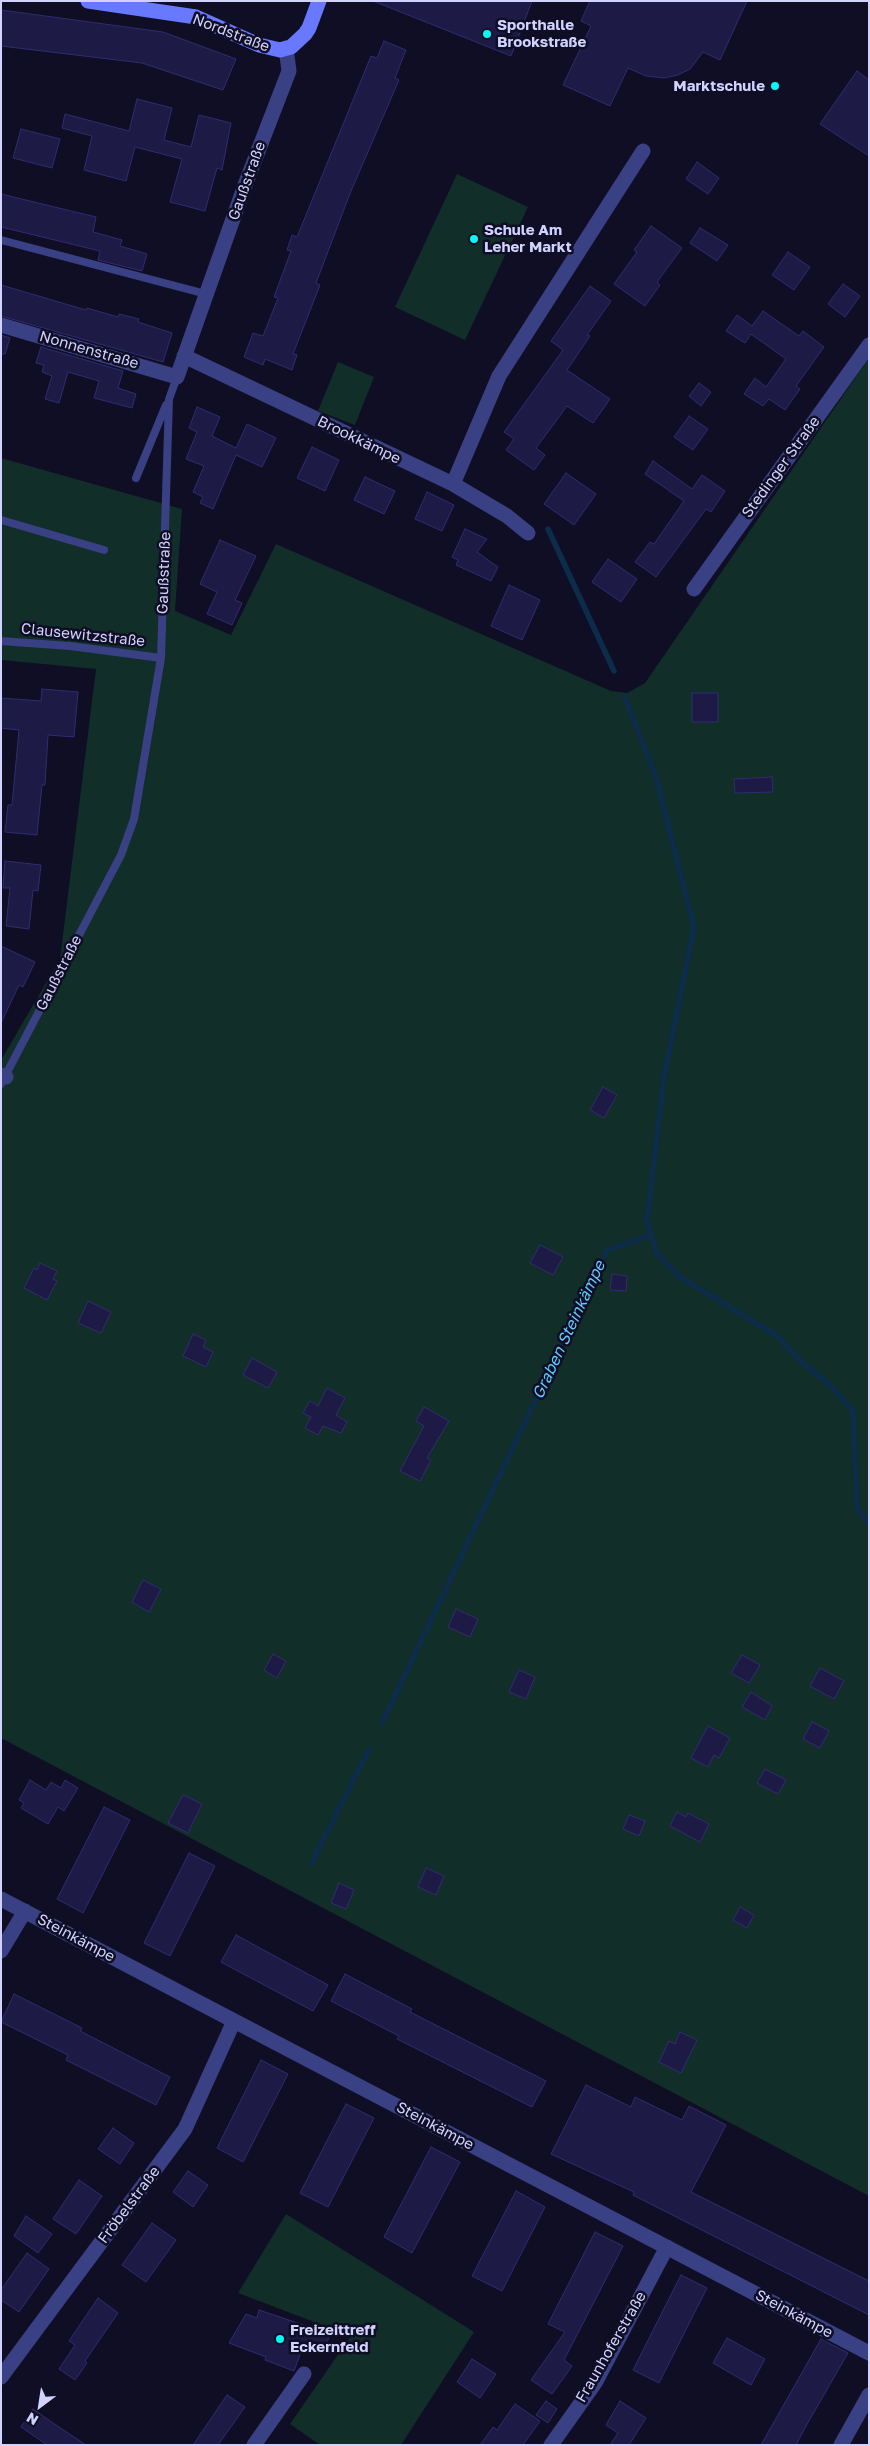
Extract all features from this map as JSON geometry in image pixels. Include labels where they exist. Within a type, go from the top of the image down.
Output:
[{"type":"street","name":"Nordstraße","points":[[88,1],[196,17],[259,45],[280,50],[296,43],[309,28],[319,1]]},
{"type":"street","name":"Gaußstraße","points":[[177,377],[289,71],[286,48]]},
{"type":"street","points":[[453,484],[499,376],[643,151]]},
{"type":"street","name":"Nonnenstraße","points":[[1,325],[177,377]]},
{"type":"street","name":"Stedinger Straße","points":[[694,589],[869,345]]},
{"type":"street","name":"Brookkämpe","points":[[184,356],[453,484],[507,516],[528,533]]},
{"type":"street","name":"Steinkämpe","points":[[1,1899],[869,2353]]},
{"type":"street","points":[[1,1951],[25,1911]]},
{"type":"street","name":"Fröbelstraße","points":[[1,2377],[185,2129],[234,2021]]},
{"type":"street","name":"Fraunhoferstraße","points":[[551,2445],[595,2383],[667,2247]]},
{"type":"street","points":[[254,2445],[304,2374]]},
{"type":"street","points":[[841,2445],[869,2395]]},
{"type":"lane","points":[[1,240],[206,294]]},
{"type":"lane","name":"Gaußstraße","points":[[3,1079],[121,855],[134,819],[161,658],[169,399],[177,377]]},
{"type":"lane","points":[[136,478],[169,399]]},
{"type":"lane","points":[[1,520],[104,550]]},
{"type":"lane","name":"Clausewitzstraße","points":[[1,641],[70,646],[161,658]]},
{"type":"green space","points":[[457,174],[528,207],[465,340],[395,307]]},
{"type":"green space","points":[[869,358],[869,2196],[1,1738],[1,1060],[60,959],[96,669],[1,660],[1,458],[182,509],[175,611],[231,635],[276,544],[611,691],[627,693],[645,683]]},
{"type":"green space","points":[[338,362],[374,377],[355,425],[318,411]]},
{"type":"green space","points":[[286,2214],[474,2332],[401,2445],[320,2445],[290,2424],[351,2336],[238,2293]]},
{"type":"building","name":"Sporthalle Brookstraße","points":[[373,1],[532,1],[511,56]]},
{"type":"building","points":[[590,1],[747,1],[720,60],[703,52],[690,69],[678,75],[664,78],[646,76],[628,68],[610,106],[563,85],[591,26],[581,21]]},
{"type":"building","points":[[1,10],[163,32],[236,59],[223,90],[142,63],[1,46]]},
{"type":"building","points":[[384,41],[406,50],[395,78],[399,80],[351,191],[316,283],[320,285],[293,354],[297,355],[292,370],[265,359],[263,365],[244,357],[253,333],[263,336],[278,298],[274,297],[291,251],[287,250],[292,235],[297,237],[371,56],[377,58]]},
{"type":"building","points":[[857,71],[869,80],[869,156],[820,124]]},
{"type":"building","points":[[137,99],[172,108],[164,140],[191,147],[199,115],[231,123],[222,170],[217,168],[205,211],[170,202],[182,159],[135,147],[126,181],[84,170],[92,136],[62,128],[65,114],[129,131]]},
{"type":"building","points":[[21,129],[60,139],[52,168],[13,158]]},
{"type":"building","points":[[697,162],[719,178],[708,194],[686,179]]},
{"type":"building","points":[[1,194],[96,217],[93,232],[122,240],[120,246],[147,254],[142,271],[98,260],[100,251],[1,227]]},
{"type":"building","points":[[651,226],[682,248],[657,282],[660,285],[645,306],[614,284],[637,252],[634,250]]},
{"type":"building","points":[[700,228],[728,245],[717,261],[690,243]]},
{"type":"building","points":[[788,252],[810,267],[794,290],[772,275]]},
{"type":"building","points":[[843,284],[860,296],[845,317],[828,304]]},
{"type":"building","points":[[1,285],[86,310],[87,308],[118,317],[119,314],[139,319],[138,322],[172,333],[163,362],[1,316]]},
{"type":"building","points":[[590,286],[611,301],[587,335],[590,336],[567,370],[610,399],[593,423],[567,406],[536,448],[545,455],[534,470],[506,450],[514,439],[504,432],[563,350],[551,341]]},
{"type":"building","points":[[763,311],[799,336],[803,331],[824,347],[796,386],[800,389],[785,410],[769,399],[763,406],[744,394],[755,378],[766,387],[786,359],[751,334],[745,343],[726,331],[737,315],[752,326]]},
{"type":"building","points":[[1,335],[10,338],[5,354],[1,354]]},
{"type":"building","points":[[41,347],[123,371],[118,388],[136,394],[132,408],[94,398],[99,381],[68,372],[59,403],[45,399],[52,376],[42,372],[44,365],[36,363]]},
{"type":"building","points":[[699,383],[711,392],[701,406],[689,396]]},
{"type":"building","points":[[197,407],[220,417],[212,436],[236,448],[247,424],[276,438],[262,467],[236,455],[213,509],[200,503],[203,497],[193,492],[204,466],[186,459],[197,432],[189,428]]},
{"type":"building","points":[[689,416],[708,429],[693,450],[674,437]]},
{"type":"building","points":[[312,447],[339,460],[325,491],[297,478]]},
{"type":"building","points":[[653,461],[692,489],[702,475],[725,491],[711,512],[706,509],[656,577],[635,562],[650,542],[654,544],[684,501],[645,474]]},
{"type":"building","points":[[566,473],[596,494],[574,525],[544,504]]},
{"type":"building","points":[[365,477],[395,491],[384,514],[354,500]]},
{"type":"building","points":[[427,492],[454,505],[442,531],[415,519]]},
{"type":"building","points":[[465,529],[487,539],[477,552],[498,567],[491,581],[456,565],[458,560],[452,557]]},
{"type":"building","points":[[220,540],[256,556],[235,600],[242,603],[232,625],[207,614],[217,592],[200,584]]},
{"type":"building","points":[[608,559],[637,579],[621,602],[592,582]]},
{"type":"building","points":[[509,585],[540,600],[522,640],[491,626]]},
{"type":"building","points":[[42,689],[78,692],[74,737],[48,735],[45,785],[42,785],[37,835],[5,832],[8,805],[12,805],[19,730],[1,728],[1,698],[41,701]]},
{"type":"building","points":[[692,693],[718,693],[718,722],[692,722]]},
{"type":"building","points":[[772,777],[773,792],[735,793],[734,779]]},
{"type":"building","points":[[5,861],[41,865],[38,891],[33,890],[29,929],[6,926],[10,888],[3,888]]},
{"type":"building","points":[[1,946],[35,962],[23,987],[19,985],[1,1023]]},
{"type":"building","points":[[603,1087],[617,1095],[604,1118],[590,1110]]},
{"type":"building","points":[[540,1245],[563,1257],[553,1275],[530,1263]]},
{"type":"building","points":[[40,1263],[57,1271],[53,1279],[57,1281],[47,1300],[24,1288],[34,1268],[37,1270]]},
{"type":"building","points":[[612,1274],[627,1276],[626,1291],[610,1290]]},
{"type":"building","points":[[88,1301],[111,1312],[101,1333],[78,1323]]},
{"type":"building","points":[[193,1334],[206,1340],[203,1347],[213,1352],[206,1367],[183,1356]]},
{"type":"building","points":[[252,1358],[277,1372],[268,1388],[243,1375]]},
{"type":"building","points":[[327,1388],[345,1398],[336,1415],[347,1422],[341,1433],[323,1426],[318,1435],[305,1428],[311,1417],[303,1413],[310,1401],[318,1406]]},
{"type":"building","points":[[424,1407],[449,1421],[427,1458],[431,1460],[420,1481],[400,1471],[424,1426],[416,1421]]},
{"type":"building","points":[[143,1580],[161,1589],[149,1612],[132,1602]]},
{"type":"building","points":[[456,1609],[478,1619],[470,1637],[448,1627]]},
{"type":"building","points":[[273,1654],[286,1661],[277,1678],[264,1670]]},
{"type":"building","points":[[742,1655],[760,1665],[749,1683],[731,1673]]},
{"type":"building","points":[[820,1668],[844,1681],[834,1699],[810,1686]]},
{"type":"building","points":[[519,1670],[535,1677],[526,1699],[509,1692]]},
{"type":"building","points":[[751,1692],[772,1706],[765,1720],[742,1707]]},
{"type":"building","points":[[812,1722],[829,1731],[820,1748],[803,1739]]},
{"type":"building","points":[[708,1726],[730,1738],[719,1758],[714,1755],[708,1767],[691,1758]]},
{"type":"building","points":[[765,1769],[786,1780],[778,1794],[757,1783]]},
{"type":"building","points":[[30,1780],[46,1790],[51,1782],[61,1788],[65,1780],[78,1788],[64,1811],[58,1807],[48,1824],[21,1808],[24,1803],[19,1800]]},
{"type":"building","points":[[183,1795],[202,1804],[188,1833],[168,1823]]},
{"type":"building","points":[[104,1807],[130,1820],[83,1913],[57,1899]]},
{"type":"building","points":[[677,1812],[686,1817],[688,1813],[709,1824],[700,1842],[670,1826]]},
{"type":"building","points":[[629,1815],[645,1821],[639,1836],[623,1829]]},
{"type":"building","points":[[189,1853],[215,1866],[170,1956],[144,1943]]},
{"type":"building","points":[[426,1868],[444,1876],[436,1895],[418,1887]]},
{"type":"building","points":[[339,1883],[354,1890],[346,1909],[331,1903]]},
{"type":"building","points":[[740,1907],[754,1915],[747,1928],[733,1920]]},
{"type":"building","points":[[236,1935],[328,1985],[313,2011],[221,1962]]},
{"type":"building","points":[[345,1974],[412,2009],[410,2012],[546,2081],[532,2107],[397,2039],[399,2036],[331,2001]]},
{"type":"building","points":[[14,1994],[82,2028],[80,2031],[170,2077],[156,2105],[66,2060],[68,2055],[1,2022]]},
{"type":"building","points":[[680,2032],[697,2040],[681,2073],[659,2062],[669,2041],[675,2044]]},
{"type":"building","points":[[261,2060],[288,2074],[243,2162],[217,2148]]},
{"type":"building","points":[[586,2085],[631,2107],[635,2097],[682,2120],[689,2106],[726,2125],[691,2192],[869,2281],[869,2315],[633,2195],[634,2192],[551,2154]]},
{"type":"building","points":[[346,2104],[374,2118],[328,2207],[300,2193]]},
{"type":"building","points":[[113,2128],[134,2143],[120,2164],[98,2149]]},
{"type":"building","points":[[431,2147],[460,2162],[412,2253],[384,2237]]},
{"type":"building","points":[[188,2171],[208,2185],[193,2207],[173,2192]]},
{"type":"building","points":[[79,2180],[102,2196],[76,2234],[53,2219]]},
{"type":"building","points":[[516,2191],[545,2207],[502,2291],[472,2276]]},
{"type":"building","points":[[26,2216],[52,2234],[38,2253],[14,2236]]},
{"type":"building","points":[[152,2223],[176,2240],[146,2282],[122,2265]]},
{"type":"building","points":[[595,2232],[623,2246],[564,2360],[572,2366],[552,2394],[531,2380],[565,2332],[548,2324]]},
{"type":"building","points":[[27,2253],[49,2269],[19,2312],[1,2300],[1,2290]]},
{"type":"building","points":[[681,2275],[707,2288],[659,2383],[633,2370]]},
{"type":"building","points":[[98,2298],[118,2313],[85,2361],[87,2363],[75,2380],[59,2369],[75,2345],[69,2341]]},
{"type":"building","name":"Freizeittreff Eckernfeld","points":[[259,2310],[330,2334],[324,2351],[304,2344],[294,2371],[265,2360],[266,2357],[229,2343],[246,2314],[257,2318]]},
{"type":"building","points":[[727,2338],[765,2359],[751,2385],[713,2363]]},
{"type":"building","points":[[821,2339],[848,2353],[796,2445],[761,2445]]},
{"type":"building","points":[[472,2359],[496,2374],[480,2398],[457,2382]]},
{"type":"building","points":[[227,2395],[245,2407],[218,2445],[193,2445]]},
{"type":"building","points":[[546,2401],[557,2409],[548,2423],[536,2415]]},
{"type":"building","points":[[620,2401],[646,2418],[629,2445],[610,2445],[618,2433],[606,2425]]},
{"type":"building","points":[[515,2404],[540,2421],[523,2445],[480,2445],[493,2427],[497,2430]]},
{"type":"building","points":[[33,2409],[86,2445],[47,2445],[21,2427]]},
{"type":"waterway","points":[[548,529],[614,671]]},
{"type":"waterway","points":[[625,698],[656,777],[694,927],[664,1077],[647,1220],[651,1235]]},
{"type":"waterway","name":"Graben Steinkämpe","points":[[382,1723],[607,1250],[651,1235],[657,1254],[680,1277],[779,1337],[798,1359],[832,1387],[853,1411],[857,1509],[869,1523]]},
{"type":"waterway","name":"Graben Steinkämpe","points":[[311,1864],[369,1749]]},
{"type":"place","name":"Sporthalle Brookstraße","points":[[487,34]]},
{"type":"place","name":"Marktschule","points":[[775,86]]},
{"type":"place","name":"Schule Am Leher Markt","points":[[474,239]]},
{"type":"place","name":"Freizeittreff Eckernfeld","points":[[280,2339]]}]
